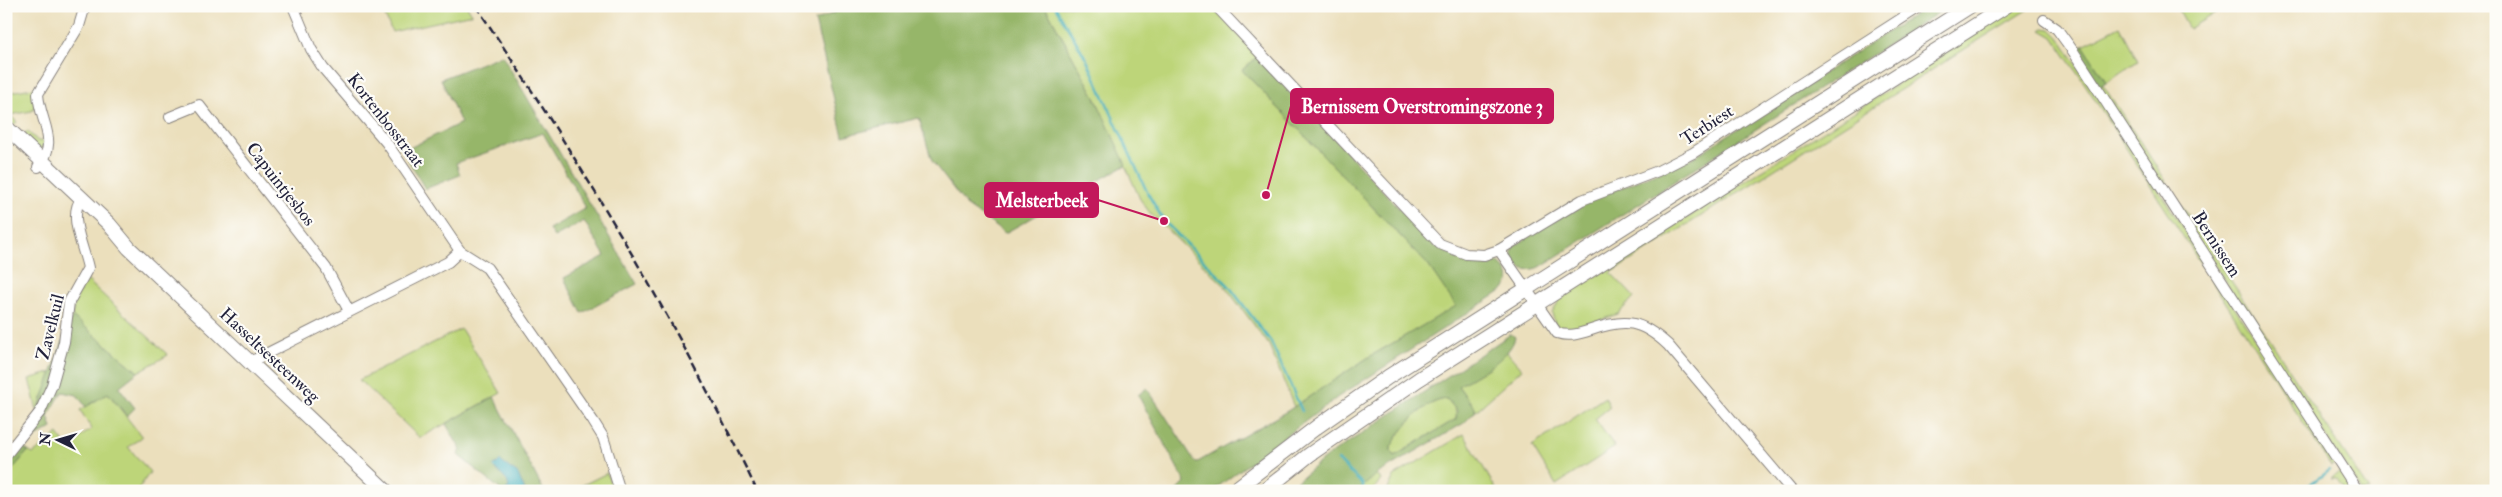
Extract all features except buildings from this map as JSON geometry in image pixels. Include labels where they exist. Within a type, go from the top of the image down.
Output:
[{"type":"main road","points":[[1233,491],[1314,429],[1388,377],[1970,6]]},
{"type":"main road","points":[[1264,491],[1309,455],[1419,379],[2006,6]]},
{"type":"main road","name":"Hasseltsesteenweg","points":[[6,127],[41,164],[80,201],[109,224],[129,248],[386,491]]},
{"type":"main road","name":"Hasseltsesteenweg","points":[[6,136],[41,164]]},
{"type":"street","points":[[41,164],[49,148],[50,140],[38,94],[79,26],[84,6]]},
{"type":"street","name":"Kortenbosstraat","points":[[293,6],[311,49],[324,68],[386,142],[460,251],[488,268],[593,421],[603,437],[620,491]]},
{"type":"street","name":"Terbiest","points":[[1216,6],[1440,244],[1466,254],[1484,255],[1499,250],[1582,200],[1658,171],[1693,153],[1921,6]]},
{"type":"street","name":"Bernissem","points":[[2044,20],[2057,29],[2073,52],[2358,491]]},
{"type":"street","name":"Capuintjesbos","points":[[170,118],[198,105],[326,268],[349,311]]},
{"type":"street","name":"Zavelkuil","points":[[6,455],[40,412],[52,385],[64,342],[70,302],[88,268],[75,214],[80,201]]},
{"type":"street","points":[[1499,250],[1526,288],[1548,324],[1561,335],[1571,336],[1608,324],[1622,322],[1634,322],[1656,334],[1687,366],[1792,491]]},
{"type":"street","points":[[250,362],[448,262],[460,251]]},
{"type":"green space","points":[[381,6],[467,6],[472,14],[392,32]]},
{"type":"green space","points":[[849,6],[1045,6],[1094,95],[1126,165],[1005,233],[966,205],[932,161],[919,118],[843,136],[815,21]]},
{"type":"green space","points":[[1045,6],[1211,6],[1258,56],[1242,70],[1428,265],[1457,306],[1369,357],[1294,407],[1269,345],[1224,285],[1150,213],[1140,199],[1094,95]]},
{"type":"green space","points":[[1928,6],[1949,6],[1540,267],[1528,270],[1515,264],[1512,254],[1513,247],[1580,205],[1694,157]]},
{"type":"green space","points":[[2020,6],[2033,6],[1611,273],[1634,297],[1618,314],[1573,329],[1566,330],[1555,324],[1552,313],[1560,299]]},
{"type":"green space","points":[[2176,6],[2226,6],[2189,29]]},
{"type":"green space","points":[[2120,26],[2138,61],[2106,82],[2083,45]]},
{"type":"green space","points":[[2044,28],[2051,29],[2059,37],[2336,463],[2331,466],[2079,75],[2053,37],[2041,30]]},
{"type":"green space","points":[[2083,45],[2106,82],[2099,87],[2077,50]]},
{"type":"green space","points":[[502,55],[637,284],[582,313],[564,278],[605,256],[584,221],[554,237],[549,229],[586,208],[543,133],[456,163],[460,175],[425,189],[403,151],[461,123],[441,79]]},
{"type":"green space","points":[[1258,56],[1433,245],[1458,257],[1492,260],[1503,267],[1509,280],[1503,290],[1338,397],[1212,491],[1176,491],[1185,482],[1138,395],[1147,388],[1196,463],[1289,410],[1369,357],[1456,306],[1428,265],[1242,70]]},
{"type":"green space","points":[[2103,85],[2369,491],[2361,491],[2099,87]]},
{"type":"green space","points":[[32,88],[36,89],[35,107],[32,111],[10,115],[17,122],[14,125],[6,118],[6,93]]},
{"type":"green space","points":[[27,131],[38,141],[45,141],[42,150],[36,147],[24,134]]},
{"type":"green space","points":[[87,280],[168,355],[138,372],[72,316],[75,299]]},
{"type":"green space","points":[[72,316],[138,372],[119,387],[135,408],[127,416],[108,393],[86,407],[77,395],[62,392],[48,416],[52,428],[34,438],[29,437],[27,433],[32,427]]},
{"type":"green space","points":[[461,329],[501,393],[420,438],[359,380]]},
{"type":"green space","points":[[1511,334],[1515,337],[1512,345],[1500,359],[1458,386],[1475,408],[1475,412],[1464,423],[1377,474],[1358,491],[1285,491],[1325,458]],"holes":[[[1447,399],[1457,411],[1456,419],[1395,456],[1391,451],[1391,447],[1407,424],[1430,405]]]},
{"type":"green space","points":[[1506,351],[1522,369],[1475,412],[1475,408],[1458,386],[1490,367]]},
{"type":"green space","points":[[53,372],[37,410],[29,379]]},
{"type":"green space","points":[[108,393],[142,437],[128,447],[150,472],[137,491],[6,491],[6,477],[28,451],[33,454],[58,434],[66,446],[92,429],[80,410]]},
{"type":"green space","points":[[494,397],[544,491],[502,491],[458,455],[461,450],[446,424]]},
{"type":"green space","points":[[1605,397],[1610,407],[1595,419],[1615,447],[1556,485],[1532,446]]},
{"type":"green space","points":[[1447,399],[1452,403],[1456,419],[1395,456],[1391,451],[1391,447],[1407,424],[1430,405]]},
{"type":"green space","points":[[1464,434],[1497,491],[1387,491],[1394,476]]},
{"type":"green space","points":[[20,445],[28,451],[6,477],[6,461]]},
{"type":"green space","points":[[2339,472],[2343,473],[2354,491],[2345,491],[2337,479],[2331,479]]},
{"type":"green space","points":[[607,473],[613,491],[571,491]]},
{"type":"green space","points":[[1377,474],[1381,480],[1372,491],[1358,491]]},
{"type":"water","points":[[500,461],[518,474],[525,491],[504,491],[509,487],[507,481],[493,466]]},
{"type":"waterway","points":[[1055,6],[1087,60],[1148,194],[1164,221],[1229,286],[1271,342],[1302,411]]},
{"type":"waterway","points":[[1338,460],[1362,484],[1364,491]]},
{"type":"waterway","points":[[2301,491],[2329,470]]},
{"type":"railway","points":[[476,6],[553,123],[626,243],[694,366],[757,491]]},
{"type":"place","name":"Bernissem Overstromingszone 3","points":[[1266,195]]},
{"type":"place","name":"Melsterbeek","points":[[1164,221]]}]
